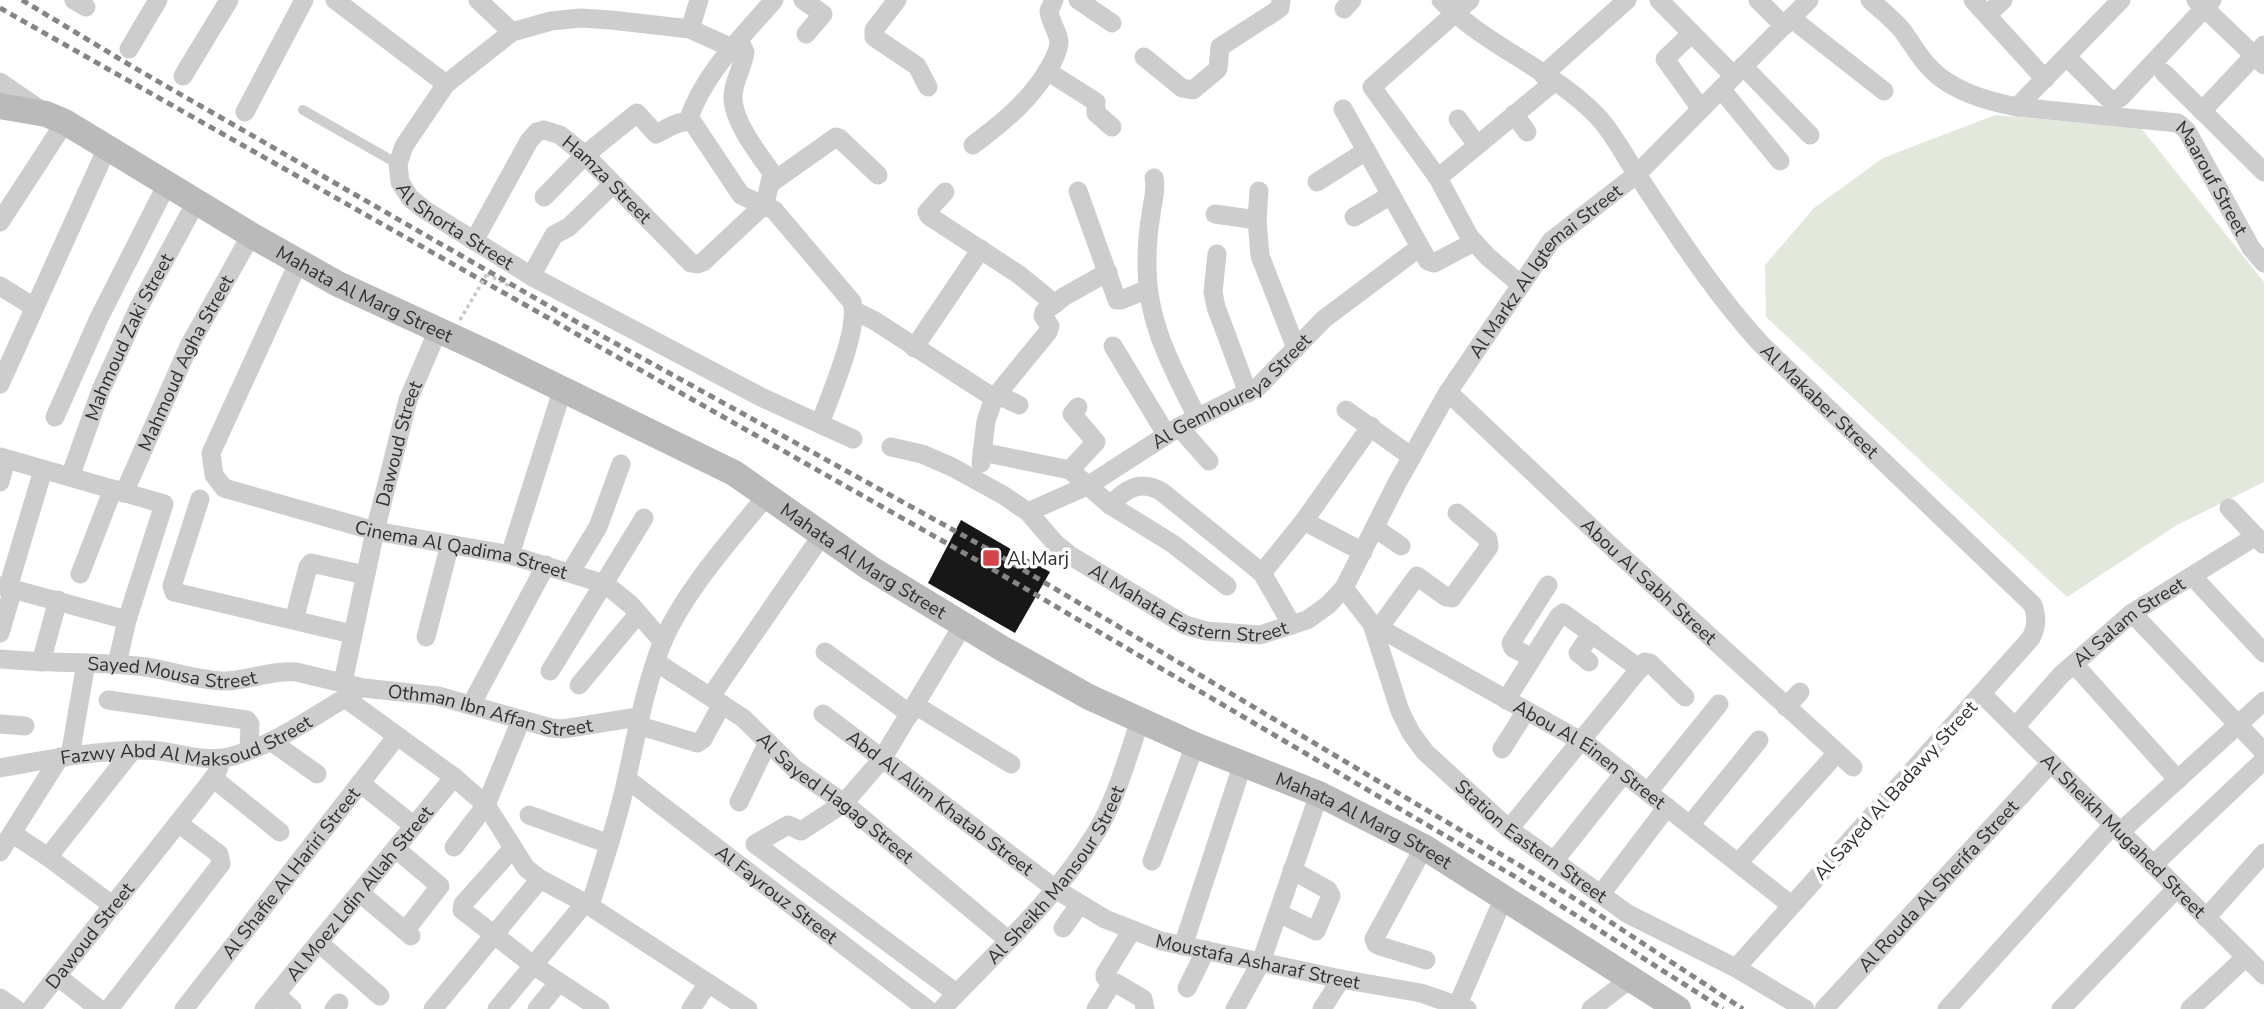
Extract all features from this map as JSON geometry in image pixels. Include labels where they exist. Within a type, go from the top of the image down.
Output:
[{"type":"main road","points":[[0,106],[56,118]]},
{"type":"main road","name":"Mahata Al Marg Street","points":[[56,118],[251,235],[362,297],[449,325],[562,391],[734,474],[822,536],[963,625],[1089,697],[1195,745],[1319,794],[1424,847],[1678,1009]]},
{"type":"street","points":[[129,49],[158,0]]},
{"type":"street","points":[[183,76],[229,0]]},
{"type":"street","points":[[245,112],[304,0]]},
{"type":"street","points":[[334,0],[446,84]]},
{"type":"street","points":[[478,0],[512,32]]},
{"type":"street","points":[[688,121],[695,100],[735,44],[774,0]]},
{"type":"street","points":[[803,0],[823,14],[806,34]]},
{"type":"street","points":[[897,0],[874,30],[874,37],[917,66],[928,87]]},
{"type":"street","points":[[973,145],[1015,113],[1036,89],[1047,71],[1057,53],[1059,43],[1049,11],[1054,0]]},
{"type":"street","points":[[1078,0],[1112,23]]},
{"type":"street","points":[[1144,57],[1182,88],[1194,90],[1218,69],[1220,47],[1280,8],[1281,0]]},
{"type":"street","points":[[1470,0],[1448,7],[1372,87],[1438,178],[1474,242],[1520,284]]},
{"type":"street","points":[[1438,178],[1514,114],[1628,0]]},
{"type":"street","points":[[1659,0],[1733,77],[1810,135]]},
{"type":"street","points":[[1758,0],[1884,91]]},
{"type":"street","name":"Al Markz Al Igtemai Street","points":[[1344,588],[1448,392],[1551,241],[1637,174],[1809,0]]},
{"type":"street","points":[[1870,0],[1901,29],[1929,68],[1948,82],[1982,98],[2017,107],[2121,0]]},
{"type":"street","points":[[1973,0],[2045,79]]},
{"type":"street","points":[[1987,16],[2003,0]]},
{"type":"street","points":[[690,29],[698,1]]},
{"type":"street","points":[[2067,57],[2107,97],[2113,100],[2120,98],[2204,3],[2261,55],[2202,111]]},
{"type":"street","name":"Al Makaber Street","points":[[1448,7],[1598,117],[1742,323],[2033,605]]},
{"type":"street","name":"Al Shorta Street","points":[[735,44],[690,29],[581,18],[551,21],[512,32],[446,84],[404,146],[398,164],[400,182],[410,198],[531,276],[750,391],[853,439]]},
{"type":"street","points":[[1692,33],[1665,59],[1701,109]]},
{"type":"street","points":[[735,44],[745,52],[735,85],[733,103],[752,144],[772,173],[765,204]]},
{"type":"street","points":[[1047,71],[1096,102],[1096,113],[1112,127]]},
{"type":"street","points":[[2164,73],[2202,111],[2261,162]]},
{"type":"street","points":[[1733,77],[1780,161]]},
{"type":"street","points":[[0,82],[56,118],[0,222]]},
{"type":"street","name":"Maarouf Street","points":[[2017,107],[2178,123],[2187,131],[2251,248],[2263,261]]},
{"type":"street","points":[[1343,109],[1426,260],[1434,263],[1474,242]]},
{"type":"street","points":[[544,197],[585,155],[637,113],[656,134],[688,121],[693,123],[741,195],[774,210],[852,302],[855,311],[853,329],[820,424]]},
{"type":"street","points":[[1514,114],[1527,132]]},
{"type":"street","points":[[1458,120],[1477,145]]},
{"type":"street","name":"Hamza Street","points":[[474,241],[529,141],[537,132],[544,130],[560,135],[585,155],[691,263],[703,262],[765,204]]},
{"type":"street","points":[[771,183],[836,138],[878,175]]},
{"type":"street","points":[[0,384],[107,148]]},
{"type":"street","points":[[1317,182],[1366,151]]},
{"type":"street","points":[[1154,178],[1156,187],[1150,216],[1147,263],[1154,323],[1162,346],[1197,416]]},
{"type":"street","points":[[55,417],[99,318],[167,184]]},
{"type":"street","points":[[531,276],[554,235],[569,226],[613,184]]},
{"type":"street","points":[[1078,191],[1119,301],[1148,289]]},
{"type":"street","points":[[1259,191],[1257,220],[1260,256],[1296,348]]},
{"type":"street","points":[[945,192],[929,208],[929,216],[1018,274],[1055,304]]},
{"type":"street","points":[[1354,218],[1391,195]]},
{"type":"street","name":"Mahmoud Zaki Street","points":[[69,477],[101,390],[138,309],[196,202]]},
{"type":"street","points":[[1215,214],[1257,220]]},
{"type":"street","name":"Mahmoud Agha Street","points":[[80,574],[189,346],[251,235]]},
{"type":"street","name":"Al Gemhoureya Street","points":[[1028,512],[1089,485],[1197,416],[1248,393],[1268,377],[1324,319],[1420,247]]},
{"type":"street","points":[[914,348],[981,249]]},
{"type":"street","points":[[1217,254],[1213,292],[1216,307],[1248,393]]},
{"type":"street","name":"Cinema Al Qadima Street","points":[[299,261],[211,453],[214,475],[224,488],[375,531],[510,555],[605,584],[616,591],[663,642]]},
{"type":"street","points":[[980,483],[986,421],[995,396],[1048,332],[1050,326],[1043,317],[1044,312],[1065,296],[1108,272]]},
{"type":"street","points":[[0,286],[34,307]]},
{"type":"street","points":[[855,311],[995,396],[1019,405]]},
{"type":"street","name":"Dawoud Street","points":[[344,690],[352,634],[365,575],[408,400],[449,325]]},
{"type":"street","points":[[1113,346],[1173,430],[1209,461]]},
{"type":"street","points":[[510,555],[562,391]]},
{"type":"street","name":"Abou Al Sabh Street","points":[[1448,392],[1616,551],[1853,767]]},
{"type":"street","points":[[1070,470],[1096,443],[1072,414],[1078,407]]},
{"type":"street","points":[[1346,410],[1412,457]]},
{"type":"street","points":[[1262,573],[1304,521],[1371,426]]},
{"type":"street","name":"Al Mahata Eastern Street","points":[[891,447],[922,454],[952,467],[1028,512],[1071,556],[1185,625],[1206,631],[1260,635],[1307,620],[1328,605],[1344,588]]},
{"type":"street","points":[[982,452],[1070,470],[1110,505],[1172,544],[1227,586]]},
{"type":"street","points":[[0,482],[3,458],[164,504],[127,620],[117,664]]},
{"type":"street","points":[[570,573],[598,527],[621,464]]},
{"type":"street","points":[[0,633],[7,587],[43,470]]},
{"type":"street","points":[[1110,505],[1126,490],[1135,486],[1154,487],[1262,573],[1292,625]]},
{"type":"street","points":[[497,1009],[588,904],[609,844],[627,779],[637,721],[663,642],[713,562],[767,495]]},
{"type":"street","points":[[200,499],[172,586],[174,592],[352,634]]},
{"type":"street","points":[[2229,508],[2260,540]]},
{"type":"street","points":[[1375,626],[1417,576],[1446,597],[1452,598],[1489,547],[1489,541],[1457,513]]},
{"type":"street","points":[[550,671],[644,518]]},
{"type":"street","points":[[1304,521],[1363,552]]},
{"type":"street","points":[[1375,528],[1401,547]]},
{"type":"street","points":[[637,721],[697,743],[703,739],[716,700],[822,536]]},
{"type":"street","name":"Al Salam Street","points":[[2015,727],[2074,664],[2132,613],[2192,576],[2260,540]]},
{"type":"street","points":[[426,637],[450,544]]},
{"type":"street","points":[[294,621],[311,563],[365,575]]},
{"type":"street","points":[[471,705],[547,565]]},
{"type":"street","points":[[2192,576],[2264,653]]},
{"type":"street","points":[[1532,658],[1513,648],[1511,643],[1548,585]]},
{"type":"street","points":[[7,587],[127,620]]},
{"type":"street","name":"Station Eastern Street","points":[[1344,588],[1375,626],[1400,711],[1410,733],[1425,752],[1509,829],[1641,923],[1736,968],[1805,1009]]},
{"type":"street","points":[[41,662],[58,600]]},
{"type":"street","name":"Al Sayed Al Badawy Street","points":[[1736,968],[2032,638],[2036,627],[2033,605]]},
{"type":"street","points":[[2132,613],[2264,752]]},
{"type":"street","points":[[579,685],[638,614]]},
{"type":"street","points":[[1506,699],[1561,614],[1566,614],[1640,669]]},
{"type":"street","points":[[956,993],[755,844],[788,825],[801,831],[844,803],[882,759],[963,625]]},
{"type":"street","name":"Abou Al Einen Street","points":[[1375,626],[1581,741],[1791,905]]},
{"type":"street","points":[[1589,662],[1578,654],[1592,633]]},
{"type":"street","points":[[825,652],[912,709],[1011,764]]},
{"type":"street","name":"Sayed Mousa Street","points":[[0,659],[117,664],[228,681],[285,671],[344,690]]},
{"type":"street","name":"Al Sayed Hagag Street","points":[[656,662],[743,718],[811,782],[844,803],[1008,940]]},
{"type":"street","points":[[1509,829],[1645,662],[1649,662],[1685,697]]},
{"type":"street","points":[[0,852],[65,756],[86,663]]},
{"type":"street","points":[[2074,664],[2178,780]]},
{"type":"street","name":"Othman Ibn Affan Street","points":[[344,690],[364,688],[438,696],[563,729],[637,721]]},
{"type":"street","points":[[344,690],[397,736],[454,777],[486,805],[526,868],[588,904],[748,1009]]},
{"type":"street","name":"Fazwy Abd Al Maksoud Street","points":[[0,768],[65,756],[151,750],[215,768],[249,750],[272,742],[344,690]]},
{"type":"street","points":[[1786,708],[1800,692]]},
{"type":"street","name":"Al Sheikh Mugahed Street","points":[[1982,694],[2264,974]]},
{"type":"street","points":[[108,700],[247,720],[250,724],[249,750]]},
{"type":"street","points":[[1947,1009],[2117,829],[2178,780],[2264,701]]},
{"type":"street","points":[[1648,792],[1719,704]]},
{"type":"street","points":[[1502,749],[1526,711]]},
{"type":"street","name":"Abd Al Alim Khatab Street","points":[[823,714],[1057,890]]},
{"type":"street","points":[[454,847],[486,805],[521,720]]},
{"type":"street","name":"Al Sheikh Mansour Street","points":[[942,1009],[1057,890],[1098,830],[1140,721]]},
{"type":"street","points":[[0,724],[25,726]]},
{"type":"street","name":"Al Shafie Al Hariri Street","points":[[184,1009],[397,736]]},
{"type":"street","points":[[1690,825],[1759,740]]},
{"type":"street","points":[[272,742],[317,774]]},
{"type":"street","points":[[739,802],[768,742]]},
{"type":"street","points":[[1153,861],[1195,745]]},
{"type":"street","points":[[48,857],[132,751]]},
{"type":"street","points":[[1738,863],[1837,753]]},
{"type":"street","points":[[2153,865],[2264,760]]},
{"type":"street","points":[[1183,946],[1244,763]]},
{"type":"street","name":"Al Rouda Al Sherifa Street","points":[[1824,1009],[2051,763]]},
{"type":"street","points":[[215,768],[280,832]]},
{"type":"street","name":"Dawoud Street","points":[[31,1009],[178,823],[215,768]]},
{"type":"street","points":[[1554,861],[1624,773]]},
{"type":"street","name":"Al Moez Ldin Allah Street","points":[[270,1002],[454,777]]},
{"type":"street","name":"Al Fayrouz Street","points":[[627,779],[927,1009]]},
{"type":"street","points":[[360,783],[414,826]]},
{"type":"street","points":[[1235,1009],[1261,962],[1319,794]]},
{"type":"street","points":[[1601,894],[1667,807]]},
{"type":"street","points":[[529,815],[609,844]]},
{"type":"street","points":[[109,1009],[220,864],[219,854],[178,823]]},
{"type":"street","points":[[13,834],[112,905]]},
{"type":"street","points":[[1424,847],[1374,939],[1380,946],[1426,960]]},
{"type":"street","points":[[513,848],[461,907],[462,910],[534,965],[600,1009]]},
{"type":"street","points":[[360,893],[408,934],[440,886],[396,849]]},
{"type":"street","points":[[2206,918],[2264,853]]},
{"type":"street","points":[[1278,913],[1316,931],[1331,896],[1328,890],[1292,870]]},
{"type":"street","points":[[433,1009],[540,878]]},
{"type":"street","points":[[2061,1009],[2177,888]]},
{"type":"street","name":"Moustafa Asharaf Street","points":[[1057,890],[1079,905],[1132,930],[1183,946],[1341,979],[1416,1001],[1463,1007]]},
{"type":"street","points":[[1463,1007],[1504,897]]},
{"type":"street","points":[[1063,929],[1079,905]]},
{"type":"street","points":[[1132,930],[1105,977],[1111,983],[1116,983],[1143,999],[1145,1009]]},
{"type":"street","points":[[319,943],[380,996]]},
{"type":"street","points":[[1187,988],[1206,950]]},
{"type":"street","points":[[2190,1009],[2246,957]]},
{"type":"street","points":[[57,976],[99,1009]]},
{"type":"street","points":[[1322,1009],[1341,979]]},
{"type":"street","points":[[1591,1009],[1630,979]]},
{"type":"street","points":[[537,1009],[559,982]]},
{"type":"street","points":[[691,1009],[708,983]]},
{"type":"street","points":[[1096,1009],[1111,983]]},
{"type":"street","points":[[0,998],[16,1009]]},
{"type":"street","points":[[270,1002],[292,1009]]},
{"type":"lane","points":[[303,110],[398,164]]},
{"type":"path","points":[[449,325],[486,274],[509,286]]},
{"type":"shaded area","points":[[1995,115],[2141,128],[2264,282],[2264,482],[2177,525],[2067,597],[1766,317],[1765,265],[1814,208],[1883,158]]},
{"type":"building","points":[[961,520],[1050,572],[1015,633],[928,583]]},
{"type":"railway","points":[[22,0],[133,67],[575,321],[995,553],[1566,893],[1743,1009]]},
{"type":"railway","points":[[0,8],[987,566],[1519,879],[1723,1009]]},
{"type":"place","name":"Al Marj","points":[[991,558]]}]
